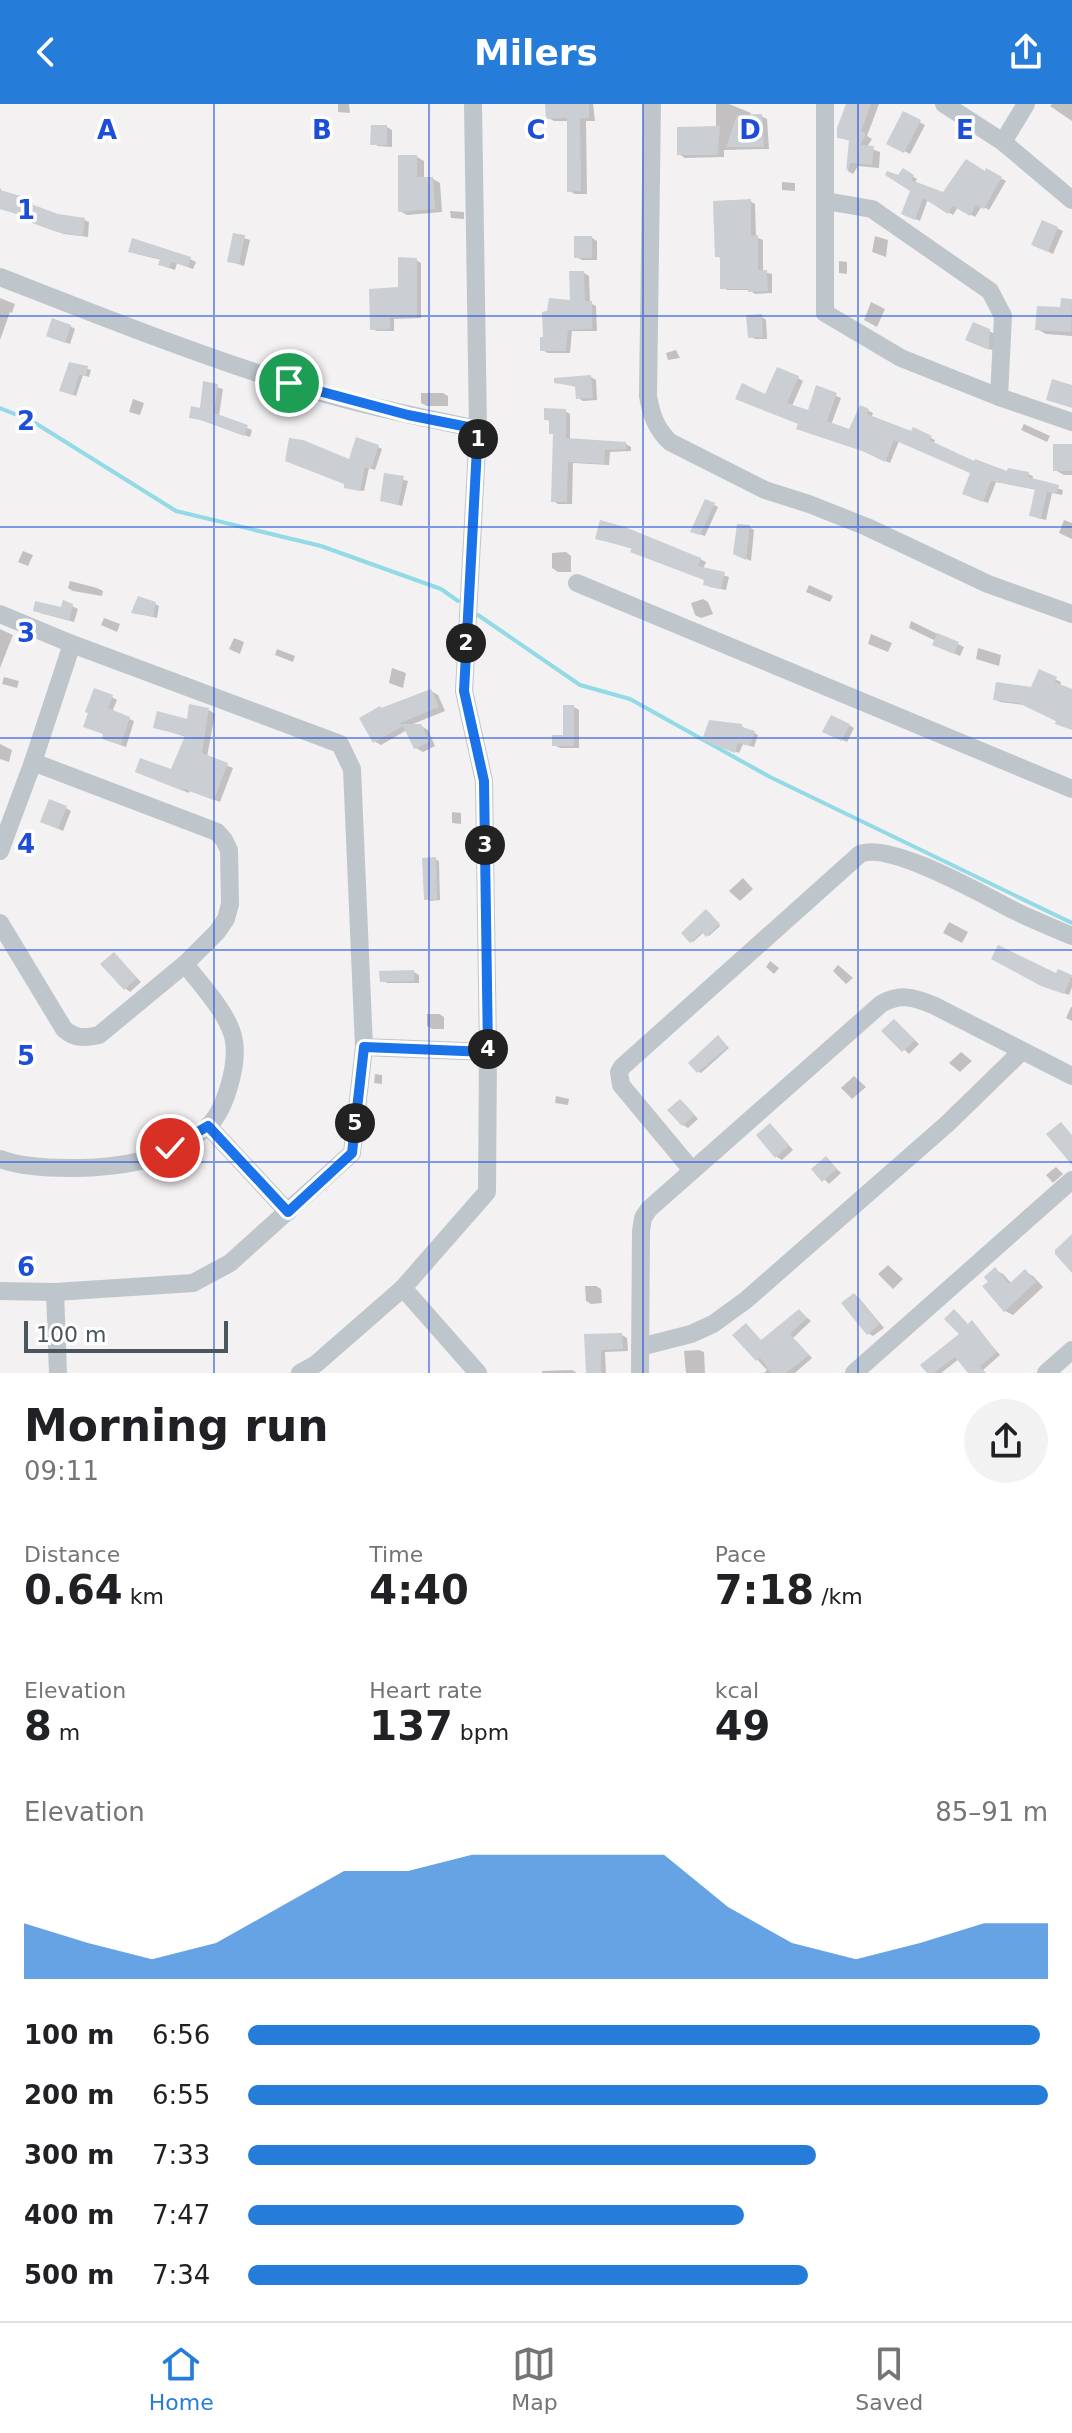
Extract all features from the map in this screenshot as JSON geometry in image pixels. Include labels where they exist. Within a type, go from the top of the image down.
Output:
[{"type":"street","points":[[313,1370],[403,1288],[487,1192],[484,781],[464,691],[478,429],[473,104]]},
{"type":"street","points":[[652,104],[648,396],[661,434],[670,442],[765,490],[867,527],[988,584],[1072,614]]},
{"type":"street","points":[[825,104],[825,313],[901,358],[1072,422]]},
{"type":"street","points":[[944,104],[1003,142],[1072,200]]},
{"type":"street","points":[[1003,142],[1026,104]]},
{"type":"street","points":[[826,201],[872,209],[990,291],[1003,316],[999,397]]},
{"type":"street","points":[[0,277],[289,383],[408,415],[478,429]]},
{"type":"street","points":[[577,583],[1072,789]]},
{"type":"street","points":[[0,614],[340,744],[352,769],[364,1047],[352,1153],[230,1263],[193,1283],[55,1292],[0,1291]]},
{"type":"street","points":[[0,851],[72,644]]},
{"type":"street","points":[[0,923],[64,1029],[71,1036],[79,1038],[99,1035],[185,964],[226,919],[230,904],[229,850],[217,832],[33,762]]},
{"type":"street","points":[[691,1169],[621,1085],[619,1072],[860,854],[874,851],[911,862],[965,884],[1014,911],[1072,936]]},
{"type":"street","points":[[0,1159],[47,1168],[133,1161],[170,1148],[208,1126],[223,1102],[231,1080],[234,1040],[226,1020],[185,964]]},
{"type":"street","points":[[640,1373],[643,1218],[691,1169],[782,1093],[870,1012],[892,998],[913,997],[1072,1076]]},
{"type":"street","points":[[364,1047],[488,1052]]},
{"type":"street","points":[[640,1347],[702,1329],[746,1300],[947,1124],[1022,1051]]},
{"type":"street","points":[[208,1126],[288,1212]]},
{"type":"street","points":[[854,1373],[1071,1183]]},
{"type":"street","points":[[403,1288],[478,1373]]},
{"type":"street","points":[[55,1292],[58,1373]]},
{"type":"street","points":[[1046,1373],[1072,1350]]},
{"type":"building","points":[[545,104],[589,104],[589,118],[580,118],[581,191],[567,192],[567,118],[546,119]]},
{"type":"building","points":[[846,104],[871,104],[861,131],[866,134],[860,145],[874,146],[872,165],[851,163],[846,172],[849,140],[837,138],[837,128]]},
{"type":"building","points":[[903,111],[921,120],[904,153],[886,144]]},
{"type":"building","points":[[762,114],[764,147],[726,147],[737,115]]},
{"type":"building","points":[[371,125],[387,125],[387,145],[370,145]]},
{"type":"building","points":[[720,126],[718,155],[677,155],[677,127]]},
{"type":"building","points":[[398,155],[417,155],[417,177],[433,177],[435,209],[398,212]]},
{"type":"building","points":[[966,159],[1002,177],[984,209],[976,205],[970,216],[953,206],[948,214],[923,198],[915,220],[901,214],[910,191],[885,175],[887,171],[898,175],[903,168],[914,175],[911,180],[943,192]]},
{"type":"building","points":[[0,190],[24,197],[23,201],[58,214],[85,218],[83,236],[57,232],[32,223],[33,219],[0,209]]},
{"type":"building","points":[[751,199],[751,236],[758,235],[758,270],[767,270],[768,291],[720,289],[720,257],[715,257],[713,201]]},
{"type":"building","points":[[1042,220],[1058,227],[1048,252],[1031,245]]},
{"type":"building","points":[[233,233],[245,235],[239,264],[227,262]]},
{"type":"building","points":[[574,236],[592,236],[592,258],[574,258]]},
{"type":"building","points":[[132,238],[191,257],[188,267],[171,262],[169,268],[158,265],[160,259],[128,252]]},
{"type":"building","points":[[398,257],[417,258],[417,317],[390,317],[390,329],[370,330],[369,289],[398,287]]},
{"type":"building","points":[[569,271],[584,271],[585,301],[592,301],[592,329],[568,330],[566,351],[540,351],[542,312],[547,311],[549,298],[570,300]]},
{"type":"building","points":[[1061,298],[1072,299],[1071,332],[1035,330],[1037,306],[1060,307]]},
{"type":"building","points":[[762,314],[763,337],[748,338],[746,315]]},
{"type":"building","points":[[52,318],[71,325],[65,343],[46,336]]},
{"type":"building","points":[[973,322],[990,329],[989,350],[965,340]]},
{"type":"building","points":[[69,362],[88,366],[86,376],[79,375],[73,395],[59,391]]},
{"type":"building","points":[[777,367],[799,376],[787,403],[808,410],[816,385],[837,393],[827,421],[849,429],[860,405],[869,409],[867,414],[911,431],[913,427],[932,436],[929,440],[974,461],[1007,471],[1008,468],[1029,472],[1028,477],[1059,485],[1057,493],[1047,492],[1041,518],[1029,516],[1035,489],[991,481],[983,502],[962,494],[970,473],[894,440],[885,462],[865,452],[796,429],[798,424],[735,399],[742,383],[765,394]]},
{"type":"building","points":[[591,375],[593,398],[576,399],[575,386],[554,383],[554,378]]},
{"type":"building","points":[[1052,379],[1072,385],[1072,408],[1046,400]]},
{"type":"building","points":[[203,381],[218,384],[214,413],[248,425],[244,436],[189,418],[191,406],[200,408]]},
{"type":"building","points":[[544,408],[566,409],[566,438],[626,442],[626,449],[605,450],[604,464],[568,462],[567,502],[551,502],[553,434],[549,434],[549,420],[544,420]]},
{"type":"building","points":[[356,437],[379,445],[371,469],[365,467],[360,491],[344,488],[344,484],[285,461],[289,438],[303,440],[349,459]]},
{"type":"building","points":[[1053,444],[1072,444],[1072,471],[1053,471]]},
{"type":"building","points":[[384,473],[404,476],[398,505],[380,501]]},
{"type":"building","points":[[705,499],[715,503],[700,535],[690,532]]},
{"type":"building","points":[[600,520],[701,558],[698,566],[725,572],[721,589],[703,585],[704,580],[630,552],[632,548],[595,539]]},
{"type":"building","points":[[737,524],[750,525],[746,560],[733,554]]},
{"type":"building","points":[[138,596],[156,602],[153,617],[131,613]]},
{"type":"building","points":[[63,600],[73,604],[69,620],[33,611],[35,601],[61,607]]},
{"type":"building","points":[[937,633],[959,642],[954,654],[932,645]]},
{"type":"building","points":[[1039,669],[1057,677],[1055,682],[1072,689],[1072,730],[1018,703],[993,700],[996,682],[1031,687]]},
{"type":"building","points":[[94,688],[113,695],[108,708],[130,717],[121,745],[102,739],[103,734],[83,727]]},
{"type":"building","points":[[431,689],[439,707],[398,724],[421,724],[430,742],[414,749],[403,726],[373,743],[359,718],[380,706]]},
{"type":"building","points":[[189,704],[209,708],[202,753],[228,763],[214,800],[135,772],[140,758],[171,769],[185,736],[153,728],[157,711],[187,719]]},
{"type":"building","points":[[563,705],[574,705],[574,746],[552,746],[552,735],[563,735]]},
{"type":"building","points":[[831,715],[850,724],[842,741],[822,732]]},
{"type":"building","points":[[709,720],[742,724],[742,727],[755,731],[750,746],[738,743],[735,753],[702,740]]},
{"type":"building","points":[[49,799],[67,806],[58,829],[40,822]]},
{"type":"building","points":[[436,857],[437,899],[424,900],[422,858]]},
{"type":"building","points":[[706,909],[720,924],[706,937],[702,932],[690,943],[681,933]]},
{"type":"building","points":[[998,945],[1056,973],[1058,969],[1072,975],[1064,994],[1041,986],[991,959]]},
{"type":"building","points":[[114,952],[137,978],[124,990],[100,964]]},
{"type":"building","points":[[414,970],[414,981],[380,982],[379,971]]},
{"type":"building","points":[[894,1019],[915,1040],[902,1052],[881,1031]]},
{"type":"building","points":[[718,1035],[728,1047],[697,1073],[688,1063]]},
{"type":"building","points":[[680,1099],[695,1115],[682,1126],[667,1110]]},
{"type":"building","points":[[1061,1122],[1072,1135],[1072,1165],[1046,1134]]},
{"type":"building","points":[[770,1123],[789,1146],[775,1158],[756,1135]]},
{"type":"building","points":[[826,1156],[837,1169],[822,1182],[811,1169]]},
{"type":"building","points":[[1072,1234],[1072,1273],[1055,1250]]},
{"type":"building","points":[[995,1267],[1009,1284],[1025,1269],[1036,1282],[1004,1312],[982,1286],[988,1282],[984,1277]]},
{"type":"building","points":[[854,1293],[880,1324],[867,1335],[841,1303]]},
{"type":"building","points":[[799,1309],[807,1318],[790,1334],[809,1355],[786,1373],[771,1373],[760,1358],[756,1361],[732,1335],[746,1323],[761,1340]]},
{"type":"building","points":[[954,1309],[968,1324],[972,1320],[997,1352],[980,1366],[985,1373],[968,1373],[955,1357],[934,1373],[927,1373],[920,1365],[959,1334],[944,1319]]},
{"type":"building","points":[[622,1333],[623,1349],[601,1350],[601,1373],[586,1373],[584,1334]]},
{"type":"waterway","points":[[0,408],[32,421],[176,511],[321,546],[441,589],[458,601]]},
{"type":"waterway","points":[[478,615],[580,685],[630,699],[770,777],[1072,923]]},
{"type":"route","points":[[170,1148],[208,1126],[288,1212],[352,1153],[364,1047],[488,1052],[484,781],[464,691],[478,429],[408,415],[289,383]]}]
